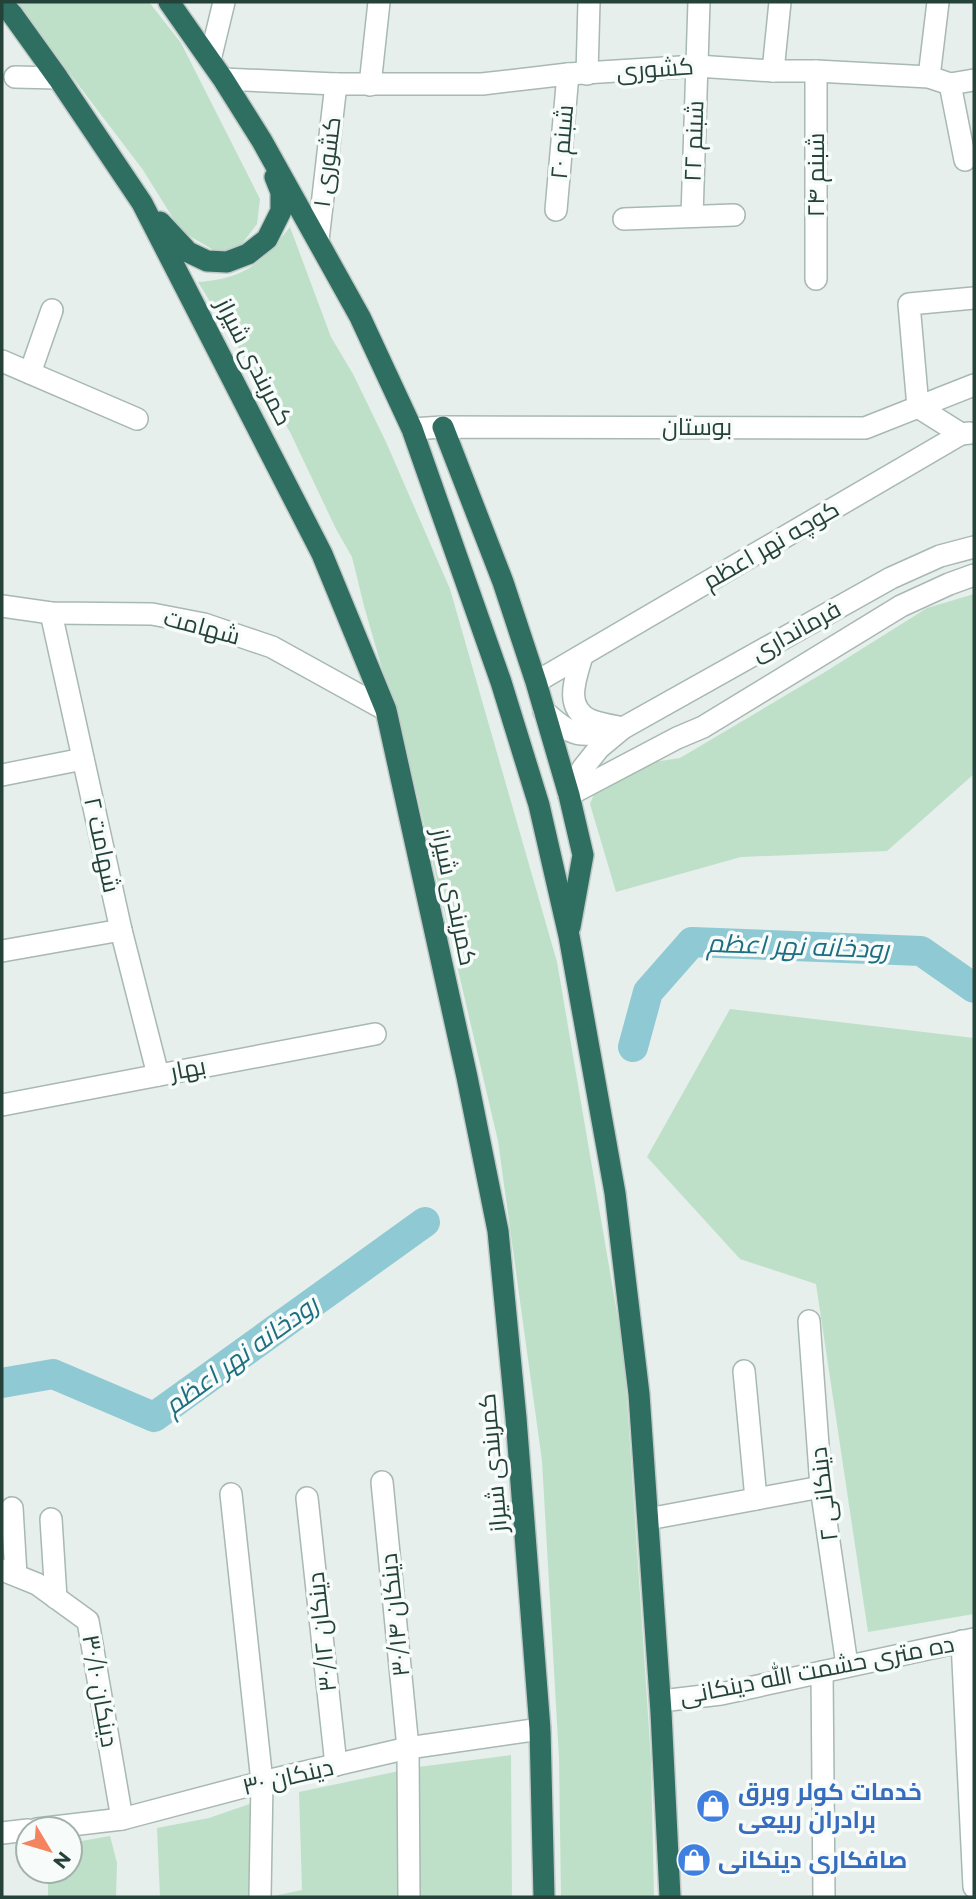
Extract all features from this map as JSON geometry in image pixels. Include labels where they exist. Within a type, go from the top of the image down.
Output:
[{"type":"highway","points":[[169,2],[262,141],[359,317],[412,429],[501,682],[539,806],[569,936],[615,1193],[639,1394],[661,1701],[670,1897]]},
{"type":"highway","name":"کمربندی شیراز","points":[[2,3],[58,78],[142,203],[321,554],[386,710],[498,1231],[516,1418],[540,1729],[544,1897]]},
{"type":"highway","points":[[142,203],[188,252],[207,261],[228,262],[248,254],[267,239],[281,211],[281,192],[262,141]]},
{"type":"highway","points":[[443,427],[503,582],[569,795],[583,855],[569,936]]},
{"type":"street","points":[[210,60],[225,2]]},
{"type":"street","points":[[370,85],[379,2]]},
{"type":"street","name":"۲۰ شبنم","points":[[556,210],[589,2]]},
{"type":"street","name":"۲۲ شبنم","points":[[692,216],[699,2]]},
{"type":"street","points":[[773,71],[780,2]]},
{"type":"street","points":[[929,77],[938,2]]},
{"type":"street","name":"کشوری","points":[[223,79],[370,85],[482,84],[697,66],[929,77],[950,84],[974,80]]},
{"type":"street","name":"۲۴ شبنم","points":[[816,71],[816,279]]},
{"type":"street","points":[[6,76],[58,78]]},
{"type":"street","name":"۱ کشوری","points":[[318,240],[336,84]]},
{"type":"street","points":[[950,84],[965,160]]},
{"type":"street","points":[[624,219],[734,215]]},
{"type":"street","points":[[967,434],[918,407],[909,304],[974,298]]},
{"type":"street","points":[[30,373],[52,310]]},
{"type":"street","points":[[2,361],[137,419]]},
{"type":"street","name":"بوستان","points":[[412,429],[864,428],[974,385]]},
{"type":"street","name":"کوچه نهر اعظم","points":[[536,682],[967,434]]},
{"type":"street","name":"فرمانداری","points":[[569,795],[583,768],[599,748],[623,728],[891,578],[940,556],[974,547]]},
{"type":"street","points":[[569,795],[703,727],[901,606],[974,575]]},
{"type":"street","name":"شهامت","points":[[2,606],[51,613],[152,614],[204,624],[272,647],[386,710]]},
{"type":"street","name":"۲ شهامت","points":[[51,613],[121,930],[158,1075]]},
{"type":"street","points":[[582,656],[572,691],[576,707],[589,720],[623,728]]},
{"type":"street","name":"فرمانداری","points":[[544,711],[562,727],[576,733],[590,736],[623,728]]},
{"type":"street","points":[[2,775],[83,759]]},
{"type":"street","points":[[2,951],[121,930]]},
{"type":"street","name":"بهار","points":[[2,1105],[375,1034]]},
{"type":"street","name":"۲ دینکانی","points":[[809,1321],[821,1487],[847,1665]]},
{"type":"street","points":[[744,1371],[757,1499]]},
{"type":"street","name":"۳۰/۱۴ دینکان","points":[[382,1482],[408,1748],[409,1897]]},
{"type":"street","points":[[648,1520],[821,1487]]},
{"type":"street","points":[[231,1494],[262,1782],[260,1897]]},
{"type":"street","name":"۳۰/۱۲ دینکان","points":[[307,1499],[336,1765]]},
{"type":"street","points":[[9,1573],[12,1508]]},
{"type":"street","points":[[51,1519],[56,1598]]},
{"type":"street","name":"۳۰/۱۰ دینکان","points":[[9,1573],[37,1584],[88,1621],[122,1819]]},
{"type":"street","points":[[968,1640],[974,1887]]},
{"type":"street","name":"ده متری حشمت الله دینکانی","points":[[661,1701],[721,1693],[968,1640]]},
{"type":"street","points":[[822,1672],[824,1897]]},
{"type":"street","name":"۳۰ دینکان","points":[[84,1823],[122,1819],[262,1782],[408,1748],[540,1729]]},
{"type":"green space","points":[[11,2],[149,2],[181,43],[260,199],[257,224],[238,249],[217,252],[181,231],[143,170],[42,37]]},
{"type":"green space","points":[[290,227],[331,337],[353,374],[386,442],[450,589],[557,962],[624,1354],[651,1760],[654,1897],[561,1897],[559,1758],[542,1461],[498,1141],[412,773],[352,557],[290,432],[198,282],[228,277],[251,267],[270,251]]},
{"type":"green space","points":[[974,594],[974,774],[887,851],[741,857],[616,892],[590,804],[596,789],[647,763],[680,758],[927,608]]},
{"type":"green space","points":[[730,1009],[974,1038],[974,1614],[868,1632],[816,1284],[740,1259],[647,1157]]},
{"type":"green space","points":[[511,1755],[512,1897],[269,1897],[302,1890],[299,1792],[418,1767]]},
{"type":"green space","points":[[258,1801],[266,1897],[160,1897],[157,1828],[209,1818]]},
{"type":"green space","points":[[110,1836],[117,1863],[116,1897],[48,1897],[48,1885],[84,1885],[84,1841]]},
{"type":"waterway","name":"رودخانه نهر اعظم","points":[[633,1047],[648,992],[692,942],[921,951],[974,988]]},
{"type":"waterway","name":"رودخانه نهر اعظم","points":[[2,1383],[53,1374],[154,1417],[425,1222]]},
{"type":"place","name":"خدمات کولر وبرق برادران ربیعی","points":[[713,1806]]},
{"type":"place","name":"صافکاری دینکانی","points":[[694,1860]]}]
